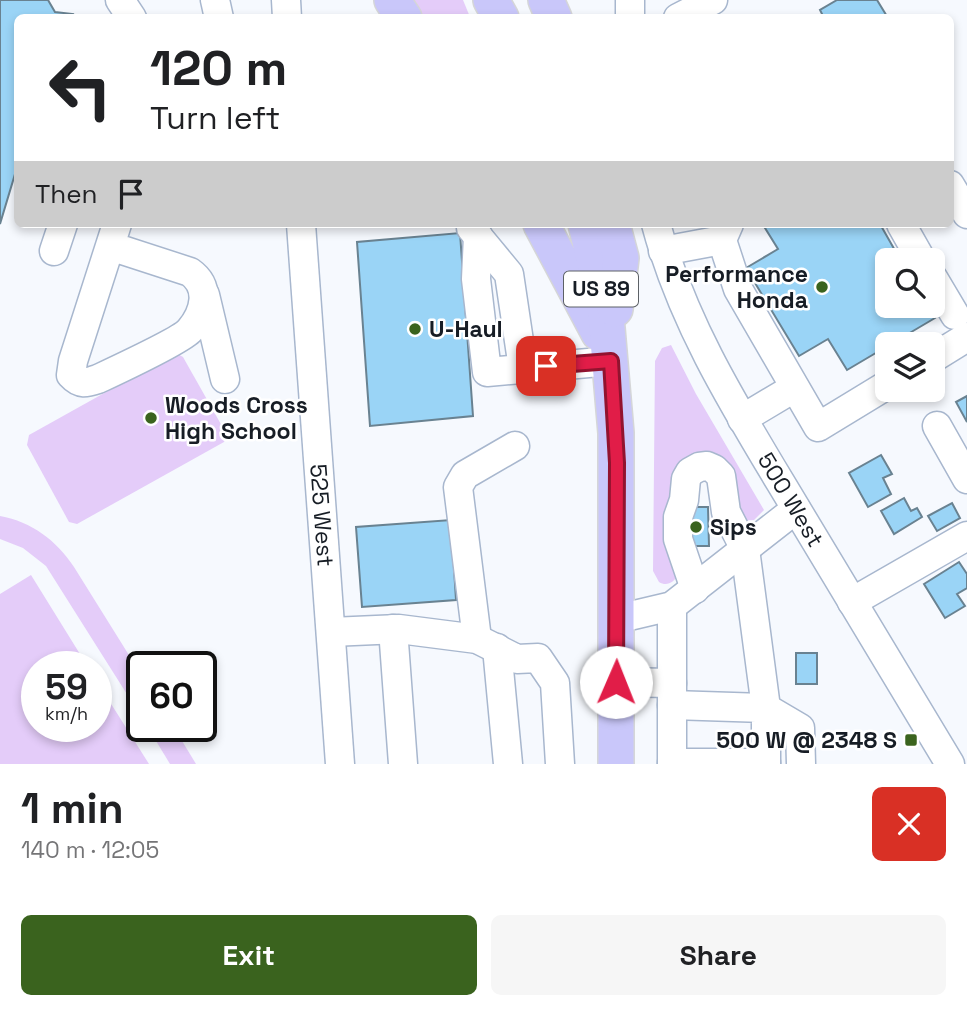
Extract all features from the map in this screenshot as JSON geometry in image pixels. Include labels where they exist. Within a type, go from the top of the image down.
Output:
[{"type":"main road","points":[[543,228],[611,357]]},
{"type":"main road","name":"US 89","points":[[587,228],[605,305],[617,433],[616,764]]},
{"type":"main road","points":[[611,357],[621,258],[613,228]]},
{"type":"street","points":[[686,14],[713,0]]},
{"type":"street","points":[[954,192],[967,214]]},
{"type":"street","points":[[54,251],[62,228]]},
{"type":"street","name":"525 West","points":[[301,228],[340,764]]},
{"type":"street","name":"500 West","points":[[657,228],[663,251],[698,338],[742,419],[950,764]]},
{"type":"street","points":[[903,228],[915,248]]},
{"type":"street","points":[[473,230],[487,372],[611,357]]},
{"type":"street","points":[[663,251],[725,232],[738,289],[818,427],[875,392]]},
{"type":"street","points":[[205,295],[199,314],[189,331],[99,379],[84,383],[71,375],[73,361],[114,235],[199,278],[205,295],[225,379]]},
{"type":"street","points":[[945,295],[964,323],[945,344]]},
{"type":"street","points":[[742,419],[794,388]]},
{"type":"street","points":[[937,426],[967,479]]},
{"type":"street","points":[[508,764],[458,487],[464,475],[515,446]]},
{"type":"street","points":[[672,606],[672,764],[766,764],[766,708],[745,549],[726,512],[721,477],[715,469],[707,466],[690,472],[686,479],[684,500],[678,517],[678,539],[695,589]]},
{"type":"street","points":[[617,619],[672,606],[796,509]]},
{"type":"street","points":[[852,602],[967,536]]},
{"type":"street","points":[[331,632],[393,629],[487,643],[517,659],[538,659],[555,683],[560,764]]},
{"type":"street","points":[[393,629],[403,764]]},
{"type":"street","points":[[616,682],[672,694],[766,708],[800,728],[801,764]]},
{"type":"shaded area","points":[[407,0],[463,0],[469,14],[418,14]]},
{"type":"shaded area","points":[[671,345],[696,394],[764,510],[754,520],[745,521],[704,459],[678,575],[672,582],[665,584],[659,582],[653,571],[655,361],[662,348]]},
{"type":"shaded area","points":[[176,353],[183,357],[227,435],[224,442],[77,524],[69,522],[27,445],[29,435]]},
{"type":"shaded area","points":[[0,516],[33,528],[59,548],[74,567],[126,651],[126,693],[112,670],[112,651],[100,651],[46,566],[23,548],[0,539]]},
{"type":"shaded area","points":[[31,575],[78,651],[21,651],[21,742],[112,742],[112,705],[126,728],[126,742],[135,742],[149,764],[0,764],[0,594]]},
{"type":"shaded area","points":[[157,742],[183,742],[196,764],[170,764]]},
{"type":"building","points":[[0,0],[48,0],[55,12],[73,14],[14,14],[14,177],[0,224]]},
{"type":"building","points":[[837,0],[877,0],[886,14],[822,14],[820,10]]},
{"type":"building","name":"Performance Honda","points":[[765,228],[882,228],[894,248],[875,248],[875,318],[935,318],[911,332],[875,332],[875,353],[847,370],[828,339],[799,356],[746,268],[778,249]]},
{"type":"building","name":"U-Haul","points":[[460,233],[473,416],[370,426],[357,242]]},
{"type":"building","points":[[967,396],[967,422],[956,402]]},
{"type":"building","points":[[881,455],[892,474],[883,478],[891,494],[868,507],[849,473]]},
{"type":"building","points":[[904,498],[911,511],[917,508],[922,517],[894,534],[881,511]]},
{"type":"building","points":[[952,503],[960,518],[937,531],[928,516]]},
{"type":"building","name":"Sips","points":[[683,507],[708,507],[709,546],[684,546]]},
{"type":"building","points":[[451,520],[456,600],[362,607],[356,527]]},
{"type":"building","points":[[959,562],[967,574],[967,588],[957,594],[965,606],[945,618],[924,584]]},
{"type":"building","points":[[796,653],[817,653],[817,684],[796,684]]},
{"type":"place","name":"Performance Honda","points":[[822,287]]},
{"type":"place","name":"U-Haul","points":[[415,329]]},
{"type":"place","name":"Woods Cross High School","points":[[151,418]]},
{"type":"place","name":"Sips","points":[[696,527]]},
{"type":"place","name":"500 W @ 2348 S","points":[[911,740]]},
{"type":"route","points":[[546,366],[611,361],[617,433],[616,682]]}]
